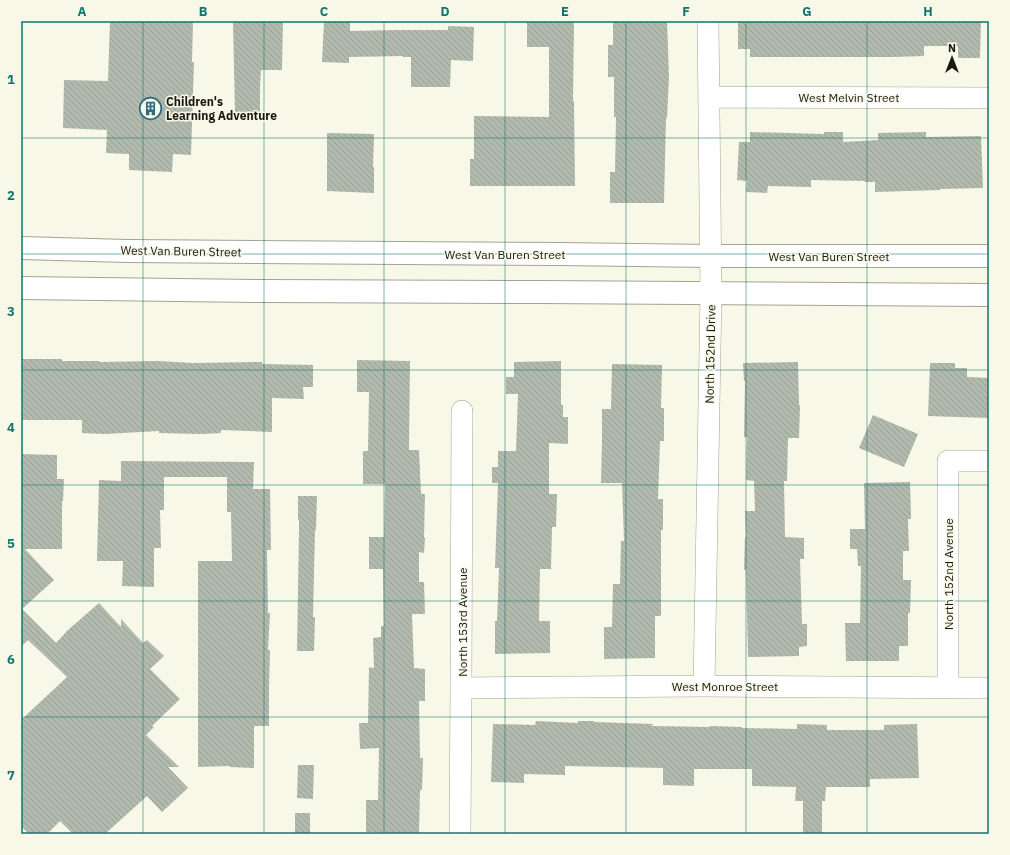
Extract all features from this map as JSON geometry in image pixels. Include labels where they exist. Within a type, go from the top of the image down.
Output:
[{"type":"main road","name":"West Van Buren Street","points":[[21,248],[143,251],[711,256],[989,256]]},
{"type":"main road","points":[[21,288],[264,291],[989,295]]},
{"type":"street","name":"North 152nd Drive","points":[[704,686],[711,293],[708,21]]},
{"type":"street","name":"West Melvin Street","points":[[709,97],[989,98]]},
{"type":"street","name":"North 153rd Avenue","points":[[460,834],[462,411]]},
{"type":"street","name":"North 152nd Avenue","points":[[948,687],[948,461],[989,461]]},
{"type":"street","name":"West Monroe Street","points":[[461,688],[704,686],[989,688]]},
{"type":"building","name":"Children's Learning Adventure","points":[[110,21],[193,21],[192,62],[194,62],[191,155],[173,154],[172,172],[129,170],[129,154],[106,153],[107,130],[63,128],[64,80],[108,81]]},
{"type":"building","points":[[233,21],[283,21],[282,70],[261,70],[260,113],[235,114]]},
{"type":"building","points":[[324,21],[350,21],[350,31],[448,30],[448,26],[474,27],[473,61],[451,60],[450,87],[411,87],[411,57],[349,57],[349,63],[322,62]]},
{"type":"building","points":[[527,21],[574,21],[573,101],[575,186],[470,186],[470,159],[474,159],[474,116],[549,117],[549,47],[527,47]]},
{"type":"building","points":[[613,21],[667,21],[669,76],[666,118],[664,203],[610,203],[610,172],[615,172],[616,117],[614,117],[614,77],[608,77],[608,45],[613,45]]},
{"type":"building","points":[[738,21],[981,21],[980,58],[958,58],[958,46],[924,46],[924,56],[750,57],[750,49],[738,49]]},
{"type":"building","points":[[750,132],[824,134],[824,132],[843,132],[843,142],[878,140],[878,133],[926,132],[926,137],[981,136],[983,188],[875,192],[875,182],[811,180],[811,187],[768,186],[767,193],[746,192],[747,181],[737,180],[739,142],[750,142]]},
{"type":"building","points":[[327,133],[374,134],[374,193],[327,191]]},
{"type":"building","points":[[21,359],[62,359],[62,361],[99,362],[262,362],[262,364],[313,365],[313,387],[303,387],[304,399],[272,398],[272,432],[221,430],[221,433],[201,434],[159,433],[159,431],[105,434],[82,433],[82,420],[21,420]]},
{"type":"building","points":[[357,360],[410,361],[409,450],[419,450],[421,494],[425,494],[424,553],[419,552],[419,582],[424,582],[425,614],[412,614],[414,668],[425,669],[425,701],[419,701],[420,758],[423,758],[422,790],[420,790],[419,834],[366,832],[366,800],[378,800],[379,748],[360,749],[359,723],[368,723],[369,667],[374,668],[373,638],[381,637],[381,626],[384,626],[383,569],[369,569],[369,537],[384,537],[385,484],[363,484],[363,451],[368,451],[369,392],[357,392]]},
{"type":"building","points":[[561,361],[561,405],[563,405],[563,417],[568,417],[568,444],[549,443],[549,494],[557,494],[556,527],[552,527],[551,569],[540,569],[539,621],[550,621],[550,653],[495,654],[495,621],[497,621],[499,568],[495,568],[498,483],[492,483],[492,467],[498,467],[498,451],[516,451],[518,394],[506,394],[506,377],[514,377],[514,362]]},
{"type":"building","points":[[798,362],[800,405],[799,438],[788,438],[787,481],[784,481],[785,537],[804,538],[804,559],[800,559],[802,624],[807,624],[807,646],[799,647],[799,656],[748,657],[746,570],[744,570],[746,537],[745,511],[755,511],[754,481],[746,480],[747,437],[744,437],[745,381],[743,363]]},
{"type":"building","points":[[930,363],[955,363],[955,368],[967,368],[967,377],[989,378],[989,418],[928,416]]},
{"type":"building","points":[[612,364],[662,365],[661,408],[664,408],[664,441],[660,441],[658,499],[663,499],[663,530],[661,530],[661,616],[655,616],[655,658],[604,659],[604,627],[612,627],[613,584],[620,584],[621,541],[624,541],[622,483],[601,483],[602,409],[611,409]]},
{"type":"building","points":[[873,415],[918,434],[904,467],[859,448]]},
{"type":"building","points":[[21,454],[57,455],[57,479],[64,479],[62,501],[62,549],[25,549],[54,580],[22,609],[56,643],[68,630],[99,603],[121,627],[121,619],[143,643],[147,640],[164,656],[150,669],[180,699],[152,726],[154,727],[146,735],[179,767],[168,767],[188,788],[162,812],[147,796],[105,834],[73,834],[60,821],[47,834],[29,834],[21,826],[21,720],[67,677],[28,640],[21,647]]},
{"type":"building","points":[[121,461],[254,462],[253,489],[270,489],[271,550],[267,550],[268,613],[270,613],[268,650],[270,650],[269,726],[254,726],[254,768],[230,766],[198,767],[198,561],[232,561],[231,512],[227,512],[227,477],[164,477],[164,510],[160,510],[161,548],[154,548],[154,587],[122,586],[123,561],[97,561],[99,480],[121,481]]},
{"type":"building","points":[[910,482],[911,519],[908,519],[909,551],[903,551],[903,580],[911,580],[910,613],[908,613],[908,646],[899,646],[899,661],[846,661],[845,623],[860,623],[861,566],[858,566],[857,549],[850,549],[850,529],[865,529],[864,483]]},
{"type":"building","points":[[298,496],[317,496],[313,617],[315,617],[314,651],[297,651],[299,530]]},
{"type":"building","points":[[536,721],[578,723],[578,721],[594,721],[653,724],[652,726],[797,729],[797,724],[827,725],[827,730],[884,730],[884,725],[917,724],[919,778],[870,779],[870,787],[826,787],[825,801],[822,801],[822,834],[803,834],[803,801],[795,801],[796,787],[752,786],[752,769],[694,769],[694,786],[663,785],[663,768],[565,766],[565,775],[524,774],[524,783],[491,782],[493,724],[535,725]]},
{"type":"building","points":[[298,765],[314,765],[313,799],[297,798]]},
{"type":"building","points":[[295,813],[310,813],[310,834],[295,834]]},
{"type":"place","name":"Children's Learning Adventure","points":[[150,108]]}]
